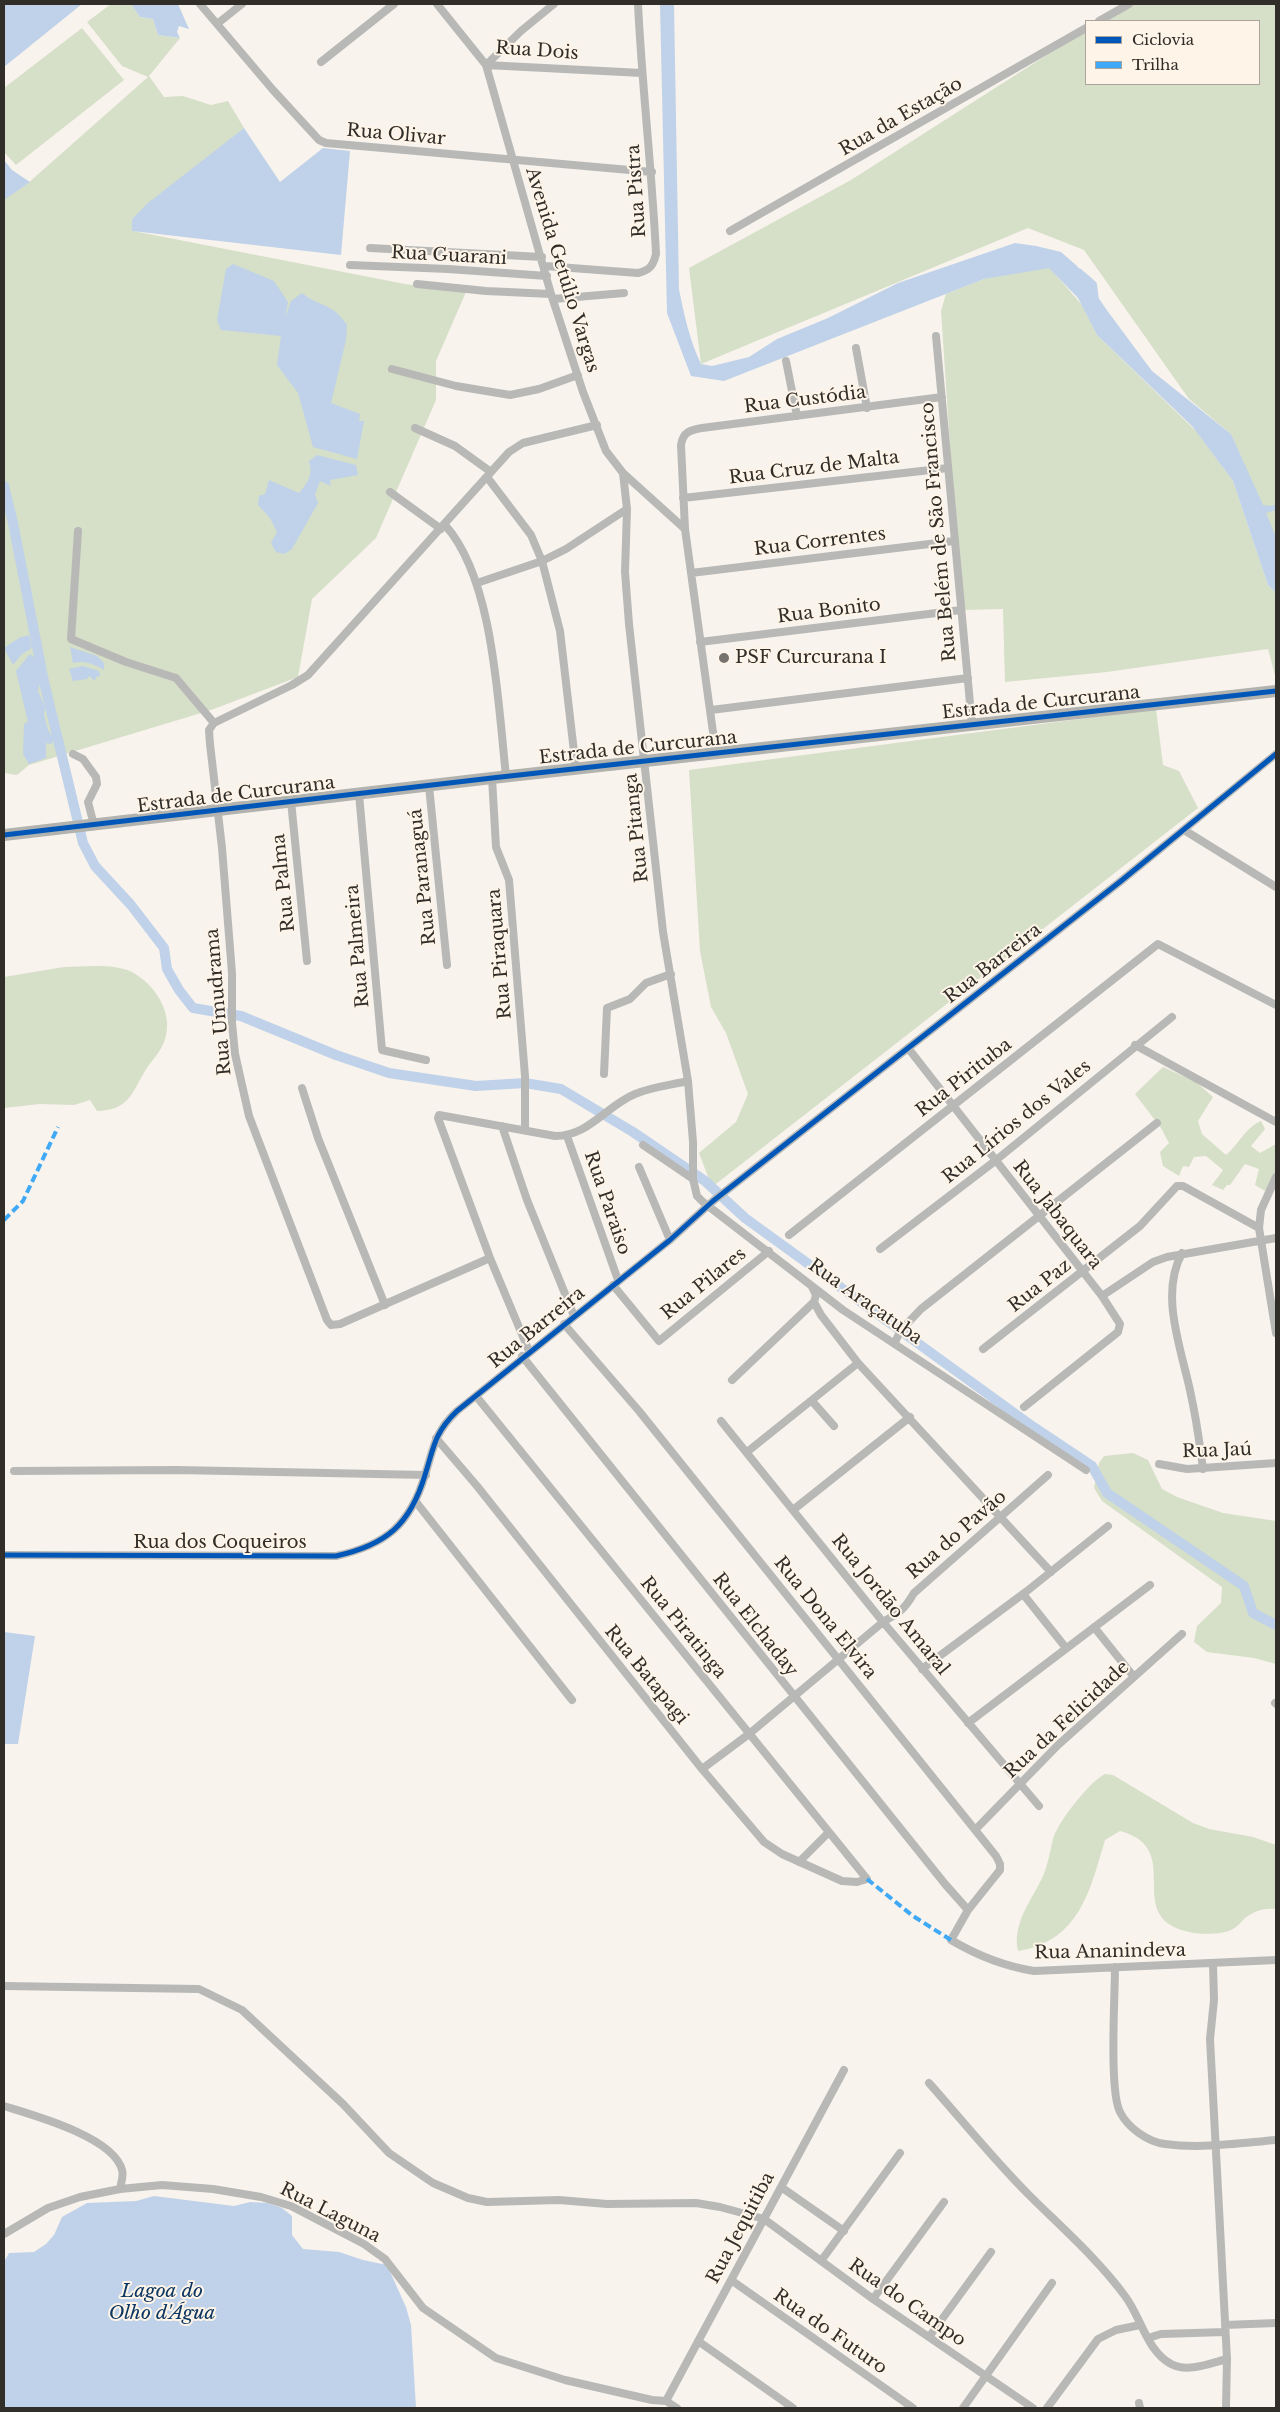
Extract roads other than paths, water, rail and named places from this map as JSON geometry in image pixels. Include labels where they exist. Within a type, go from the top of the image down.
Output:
[{"type":"main road","name":"Estrada de Curcurana","points":[[4,835],[219,812],[291,801],[506,776],[1276,691]]},
{"type":"street","name":"Rua Olivar","points":[[200,4],[273,90],[319,140],[326,143],[652,172]]},
{"type":"street","points":[[217,24],[242,4]]},
{"type":"street","points":[[321,62],[394,4]]},
{"type":"street","name":"Avenida Getúlio Vargas","points":[[437,4],[486,65],[552,296],[606,451],[623,473],[685,529]]},
{"type":"street","name":"Rua Dois","points":[[486,65],[520,31],[554,4]]},
{"type":"street","name":"Rua Pistra","points":[[544,266],[638,273],[648,270],[654,263],[656,254],[652,172],[642,73],[638,4]]},
{"type":"street","points":[[1101,20],[1129,4]]},
{"type":"street","name":"Rua da Estação","points":[[730,231],[1085,29]]},
{"type":"street","name":"Rua Dois","points":[[486,65],[642,73]]},
{"type":"street","points":[[370,248],[542,257]]},
{"type":"street","name":"Rua Guarani","points":[[350,265],[547,276]]},
{"type":"street","name":"Rua Guarani","points":[[417,284],[552,296],[624,293]]},
{"type":"street","name":"Rua Belém de São Francisco","points":[[936,336],[972,725]]},
{"type":"street","points":[[856,348],[867,408]]},
{"type":"street","points":[[786,361],[797,416]]},
{"type":"street","points":[[392,369],[456,386],[510,395],[539,389],[578,375]]},
{"type":"street","name":"Rua Custódia","points":[[683,498],[681,445],[683,436],[691,430],[942,397]]},
{"type":"street","points":[[78,531],[71,638],[126,662],[176,678],[214,723],[292,685],[308,675],[516,446],[598,424]]},
{"type":"street","points":[[415,428],[455,446],[489,474],[531,536],[542,561],[560,631],[576,769]]},
{"type":"street","name":"Rua Cruz de Malta","points":[[683,498],[948,468]]},
{"type":"street","name":"Rua Pitanga","points":[[623,473],[627,510],[626,572],[644,761],[663,932],[688,1081],[693,1142],[693,1179]]},
{"type":"street","points":[[390,492],[454,536],[466,555],[478,584],[494,662],[506,776]]},
{"type":"street","points":[[683,498],[685,529],[716,754]]},
{"type":"street","points":[[478,584],[542,561],[579,541],[627,510]]},
{"type":"street","name":"Rua Correntes","points":[[691,573],[954,540]]},
{"type":"street","name":"Rua Bonito","points":[[700,642],[961,610]]},
{"type":"street","points":[[711,710],[968,678]]},
{"type":"street","name":"Rua Umudrama","points":[[214,723],[210,730],[219,812],[232,973],[232,1023],[241,1086],[249,1116],[331,1325],[340,1324],[385,1305]]},
{"type":"street","points":[[73,754],[83,759],[96,777],[97,784],[88,802],[91,825]]},
{"type":"street","name":"Rua Barreira","points":[[416,1502],[436,1438],[445,1422],[522,1356],[670,1240],[710,1204],[1184,830],[1276,754]]},
{"type":"street","points":[[1268,761],[1276,765]]},
{"type":"street","name":"Rua Piraquara","points":[[492,778],[496,848],[509,880],[525,1076],[525,1130]]},
{"type":"street","name":"Rua Paranaguá","points":[[429,786],[447,965]]},
{"type":"street","name":"Rua Palmeira","points":[[359,794],[382,1050],[426,1060]]},
{"type":"street","name":"Rua Palma","points":[[291,801],[306,961]]},
{"type":"street","points":[[1184,830],[1276,887]]},
{"type":"street","name":"Rua Pirituba","points":[[789,1235],[1158,944],[1276,1005]]},
{"type":"street","points":[[604,1074],[607,1008],[630,999],[646,983],[671,974]]},
{"type":"street","name":"Rua Lírios dos Vales","points":[[880,1249],[996,1161],[1135,1045],[1172,1017]]},
{"type":"street","points":[[1135,1045],[1276,1122]]},
{"type":"street","name":"Rua Jabaquara","points":[[908,1048],[951,1106],[1102,1296],[1120,1324],[1118,1332],[1024,1407]]},
{"type":"street","points":[[530,1351],[490,1258],[438,1118],[439,1115],[555,1136],[567,1136],[600,1119],[610,1110],[635,1094],[688,1081]]},
{"type":"street","points":[[302,1088],[318,1138],[385,1305],[490,1258]]},
{"type":"street","points":[[894,1342],[901,1330],[921,1309],[1157,1123]]},
{"type":"street","points":[[502,1126],[531,1209],[574,1316]]},
{"type":"street","name":"Rua Paraiso","points":[[567,1136],[615,1283]]},
{"type":"street","points":[[643,1145],[693,1179]]},
{"type":"street","points":[[639,1167],[670,1240]]},
{"type":"street","points":[[1276,1177],[1261,1210],[1259,1228],[1276,1333]]},
{"type":"street","name":"Rua Araçatuba","points":[[693,1179],[697,1196],[710,1204],[850,1315],[894,1342],[1086,1470]]},
{"type":"street","name":"Rua Paz","points":[[983,1349],[1083,1272],[1152,1215],[1171,1191],[1180,1185],[1259,1228]]},
{"type":"street","points":[[1102,1296],[1153,1262],[1182,1253],[1276,1238]]},
{"type":"street","name":"Rua Pilares","points":[[615,1283],[659,1341],[769,1251]]},
{"type":"street","points":[[1182,1253],[1172,1276],[1173,1306],[1204,1469]]},
{"type":"street","points":[[732,1380],[814,1302],[816,1295],[811,1285]]},
{"type":"street","points":[[814,1302],[821,1315],[858,1363],[1051,1572]]},
{"type":"street","name":"Rua Dona Elvira","points":[[564,1324],[640,1411],[996,1856],[1000,1864],[1000,1870],[968,1910],[951,1940]]},
{"type":"street","name":"Rua Elchaday","points":[[522,1356],[793,1697],[968,1910]]},
{"type":"street","points":[[747,1452],[858,1363]]},
{"type":"street","name":"Rua Piratinga","points":[[476,1396],[867,1878]]},
{"type":"street","points":[[812,1401],[834,1426]]},
{"type":"street","points":[[794,1510],[910,1418]]},
{"type":"street","name":"Rua Jordão Amaral","points":[[721,1421],[883,1622],[1039,1806]]},
{"type":"street","name":"Rua Batapagi","points":[[436,1438],[477,1486],[702,1769],[764,1842],[799,1862],[842,1881],[857,1882],[867,1878]]},
{"type":"street","name":"Rua Jaú","points":[[1159,1464],[1187,1469],[1204,1469],[1276,1464]]},
{"type":"street","points":[[14,1471],[177,1470],[426,1475]]},
{"type":"street","name":"Rua do Pavão","points":[[702,1769],[749,1734],[883,1622],[902,1610],[914,1593],[1048,1475]]},
{"type":"street","points":[[416,1502],[572,1700]]},
{"type":"street","name":"Rua dos Coqueiros","points":[[4,1555],[336,1556],[363,1550],[380,1541],[400,1524],[416,1502]]},
{"type":"street","points":[[922,1669],[1023,1594],[1108,1526]]},
{"type":"street","points":[[968,1723],[1150,1585]]},
{"type":"street","points":[[1023,1594],[1066,1648]]},
{"type":"street","points":[[1094,1627],[1134,1677]]},
{"type":"street","name":"Rua da Felicidade","points":[[975,1830],[1058,1745],[1182,1634]]},
{"type":"street","points":[[799,1862],[829,1832]]},
{"type":"street","name":"Rua Ananindeva","points":[[951,1940],[980,1956],[1018,1968],[1053,1971],[1276,1960]]},
{"type":"street","points":[[1213,1964],[1214,2000],[1210,2039],[1227,2359],[1226,2408]]},
{"type":"street","points":[[1115,1967],[1115,2082],[1119,2110],[1134,2130],[1164,2144],[1215,2144],[1276,2140]]},
{"type":"street","name":"Rua do Campo","points":[[4,1986],[199,1989],[242,2010],[343,2104],[389,2153],[433,2183],[468,2198],[487,2202],[559,2200],[607,2204],[696,2203],[720,2207],[764,2220],[873,2300],[1033,2408]]},
{"type":"street","name":"Rua Jequitiba","points":[[666,2401],[844,2070]]},
{"type":"street","points":[[929,2083],[1027,2192],[1098,2262],[1127,2298],[1140,2325],[1162,2358],[1173,2365],[1185,2368],[1227,2359]]},
{"type":"street","points":[[4,2106],[64,2126],[103,2146],[118,2161],[123,2171],[120,2189]]},
{"type":"street","points":[[820,2261],[900,2152]]},
{"type":"street","name":"Rua Laguna","points":[[4,2234],[48,2208],[80,2197],[120,2189],[162,2185],[213,2189],[261,2197],[291,2206],[364,2244],[385,2259],[423,2308],[496,2358],[565,2380],[652,2400],[666,2401]]},
{"type":"street","points":[[781,2188],[844,2230]]},
{"type":"street","points":[[873,2300],[944,2202]]},
{"type":"street","points":[[929,2337],[990,2252]]},
{"type":"street","name":"Rua do Futuro","points":[[731,2280],[913,2408]]},
{"type":"street","points":[[963,2408],[1052,2283]]},
{"type":"street","points":[[1148,2338],[1162,2334],[1276,2323]]},
{"type":"street","points":[[1048,2408],[1098,2339],[1116,2330],[1140,2325]]},
{"type":"street","points":[[698,2342],[793,2408]]},
{"type":"street","points":[[666,2401],[677,2408]]},
{"type":"water","points":[[4,4],[82,4],[4,67]]},
{"type":"water","points":[[131,4],[178,4],[189,29],[179,26],[177,32],[180,38],[158,35],[153,19],[140,17]]},
{"type":"water","points":[[660,4],[674,4],[679,289],[688,328],[701,364],[712,366],[749,357],[777,339],[828,318],[898,283],[1015,243],[1061,252],[1077,266],[1152,371],[1231,434],[1263,505],[1271,506],[1276,504],[1276,510],[1266,513],[1276,537],[1276,593],[1268,585],[1233,481],[1192,426],[1097,335],[1078,298],[1049,268],[984,279],[724,381],[691,376],[667,313]]},
{"type":"water","points":[[244,128],[280,182],[323,148],[350,151],[341,255],[132,231],[132,219],[148,203]]},
{"type":"water","points":[[4,160],[12,170],[30,182],[4,200]]},
{"type":"water","points":[[233,264],[274,281],[288,302],[285,318],[291,301],[302,293],[333,310],[347,325],[346,340],[331,403],[360,414],[359,421],[364,421],[357,459],[313,447],[298,393],[277,365],[281,336],[221,330],[217,320],[226,269]]},
{"type":"water","points":[[317,455],[356,465],[358,475],[330,480],[331,486],[320,481],[315,495],[318,503],[292,549],[284,554],[276,552],[271,543],[277,532],[270,518],[258,505],[259,496],[265,494],[269,480],[299,493],[309,479],[309,461]]},
{"type":"water","points":[[29,635],[32,648],[22,654],[13,665],[4,648],[19,638]]},
{"type":"water","points":[[70,647],[97,656],[104,663],[104,670],[89,663],[73,663]]},
{"type":"water","points":[[30,654],[36,659],[37,672],[41,678],[38,691],[45,707],[44,715],[48,730],[54,739],[51,744],[46,743],[46,758],[29,764],[23,754],[24,724],[28,722],[16,671]]},
{"type":"water","points":[[83,666],[99,671],[100,676],[96,677],[95,681],[89,676],[87,679],[73,681],[69,669]]},
{"type":"water","points":[[4,1632],[35,1636],[18,1744],[4,1744]]},
{"type":"water","name":"Lagoa do Olho d'Água","points":[[154,2196],[234,2206],[250,2202],[268,2203],[282,2208],[292,2216],[292,2235],[303,2249],[339,2252],[387,2265],[406,2307],[411,2325],[416,2408],[4,2408],[4,2262],[9,2253],[34,2252],[46,2244],[54,2235],[62,2217],[87,2203],[136,2201]]},
{"type":"waterway","points":[[1078,273],[1092,285],[1094,301]]},
{"type":"waterway","points":[[4,486],[44,682],[83,843],[95,866],[131,905],[164,948],[167,969],[179,990],[193,1008],[241,1016],[336,1055],[389,1073],[476,1086],[525,1083],[561,1089],[633,1132],[705,1181],[745,1218],[1032,1426],[1092,1466],[1107,1493],[1244,1586],[1253,1613],[1276,1625]]},
{"type":"place","name":"PSF Curcurana I","points":[[724,658]]}]
